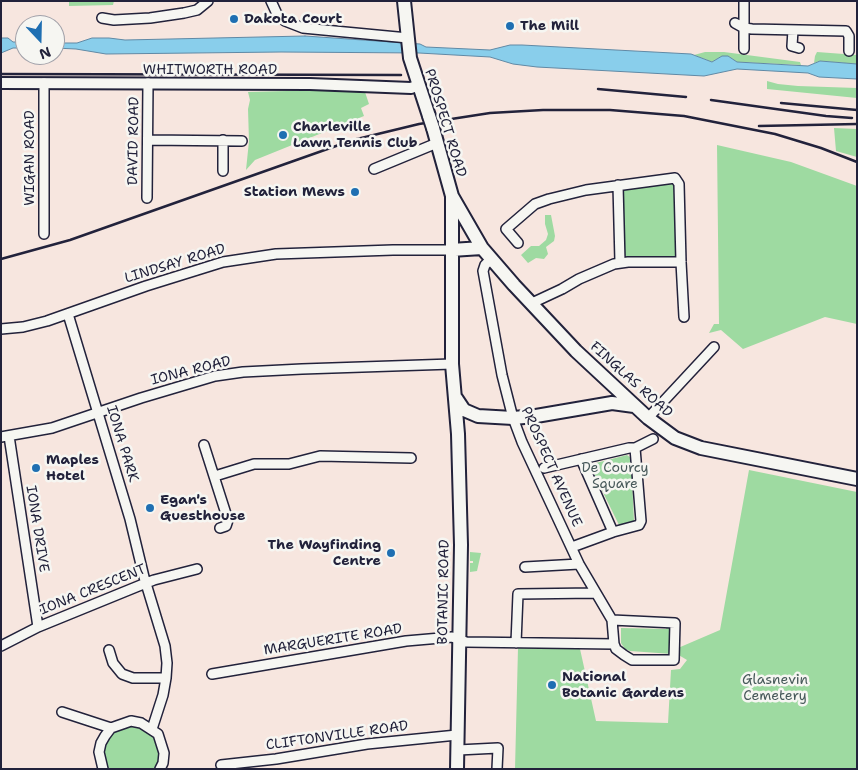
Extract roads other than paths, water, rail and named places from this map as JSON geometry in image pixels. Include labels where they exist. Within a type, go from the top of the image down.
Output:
[{"type":"main road","name":"PROSPECT ROAD","points":[[404,1],[410,58],[452,196],[482,248]]},
{"type":"main road","name":"PROSPECT ROAD","points":[[451,250],[452,196]]},
{"type":"main road","points":[[451,250],[482,248]]},
{"type":"main road","name":"FINGLAS ROAD","points":[[482,248],[576,351],[607,378],[634,406],[675,438],[700,448],[857,479]]},
{"type":"main road","name":"BOTANIC ROAD","points":[[451,250],[452,364],[458,434],[461,566],[458,639],[457,769]]},
{"type":"main road","points":[[594,406],[606,392],[607,378]]},
{"type":"main road","points":[[454,393],[464,410],[478,416],[513,418],[551,414],[612,403],[634,406]]},
{"type":"main road","points":[[458,434],[464,423],[478,416]]},
{"type":"street","points":[[102,18],[114,20],[150,18],[184,13],[197,10],[208,1]]},
{"type":"street","points":[[271,1],[277,14],[285,21],[303,28],[408,38]]},
{"type":"street","points":[[744,1],[744,49]]},
{"type":"street","points":[[735,23],[744,28],[846,31],[849,36],[849,51]]},
{"type":"street","points":[[792,30],[792,46],[798,48]]},
{"type":"street","name":"WHITWORTH ROAD","points":[[1,83],[310,84],[411,88],[418,85]]},
{"type":"street","name":"WIGAN ROAD","points":[[44,83],[44,234]]},
{"type":"street","name":"DAVID ROAD","points":[[147,198],[148,83]]},
{"type":"street","points":[[148,140],[242,140]]},
{"type":"street","points":[[223,140],[223,171]]},
{"type":"street","points":[[374,169],[436,143]]},
{"type":"street","points":[[518,243],[506,229],[535,204],[586,190],[675,178],[679,184],[684,317]]},
{"type":"street","points":[[618,185],[620,262]]},
{"type":"street","name":"LINDSAY ROAD","points":[[1,329],[23,327],[68,314],[146,286],[223,262],[276,254],[451,250]]},
{"type":"street","name":"PROSPECT AVENUE","points":[[491,259],[485,264],[483,271],[502,375],[513,418],[522,442],[579,564],[612,620]]},
{"type":"street","points":[[532,303],[606,266],[620,262],[681,262]]},
{"type":"street","name":"IONA PARK","points":[[68,314],[165,646],[166,678],[163,695],[152,729]]},
{"type":"street","points":[[648,418],[714,346]]},
{"type":"street","name":"IONA ROAD","points":[[5,436],[52,428],[215,376],[302,369],[452,364]]},
{"type":"street","name":"IONA DRIVE","points":[[5,436],[38,627]]},
{"type":"street","points":[[544,468],[635,448],[653,439]]},
{"type":"street","points":[[204,445],[228,520],[226,526],[220,528]]},
{"type":"street","points":[[572,548],[613,532],[639,525],[641,521],[635,448]]},
{"type":"street","points":[[215,476],[254,464],[280,468],[320,456],[410,458]]},
{"type":"street","points":[[581,460],[613,532]]},
{"type":"street","points":[[525,567],[579,564]]},
{"type":"street","name":"IONA CRESCENT","points":[[1,646],[38,627],[147,583],[197,569]]},
{"type":"street","points":[[516,643],[518,594],[595,594]]},
{"type":"street","points":[[612,620],[675,622],[674,660],[632,660],[616,649],[612,620]]},
{"type":"street","name":"MARGUERITE ROAD","points":[[212,674],[406,642],[452,637],[466,642],[614,644]]},
{"type":"street","points":[[109,650],[113,663],[122,674],[133,678],[166,678]]},
{"type":"street","points":[[62,712],[112,728]]},
{"type":"street","points":[[103,769],[99,752],[101,743],[112,728],[131,721],[141,722],[158,734],[164,753],[160,769]]},
{"type":"street","name":"CLIFTONVILLE ROAD","points":[[221,765],[276,759],[367,744],[457,735]]},
{"type":"street","points":[[458,750],[498,748],[498,769]]},
{"type":"water","points":[[305,36],[420,44],[426,47],[490,50],[510,45],[522,45],[691,54],[712,62],[722,56],[728,56],[737,62],[808,66],[820,61],[857,64],[857,79],[819,77],[808,73],[737,69],[704,76],[537,67],[513,64],[490,57],[419,53],[106,54],[65,48],[65,43],[77,43],[92,38],[125,40]]},
{"type":"water","points":[[1,38],[8,38],[15,42],[15,48],[1,53]]},
{"type":"railway","points":[[1,74],[401,75]]},
{"type":"railway","points":[[598,89],[686,97]]},
{"type":"railway","points":[[711,100],[852,118]]},
{"type":"railway","points":[[781,103],[857,110]]},
{"type":"railway","points":[[1,259],[70,240],[353,140],[419,124],[490,113],[543,110],[610,110],[684,116],[775,134],[821,148],[857,162]]},
{"type":"railway","points":[[759,126],[857,124]]},
{"type":"place","name":"Dakota Court","points":[[234,19]]},
{"type":"place","name":"The Mill","points":[[510,26]]},
{"type":"place","name":"Charleville Lawn Tennis Club","points":[[283,135]]},
{"type":"place","name":"Station Mews","points":[[355,192]]},
{"type":"place","name":"Maples Hotel","points":[[36,468]]},
{"type":"place","name":"Egan's Guesthouse","points":[[150,508]]},
{"type":"place","name":"The Wayfinding Centre","points":[[391,553]]},
{"type":"place","name":"National Botanic Gardens","points":[[552,685]]},
{"type":"park label","name":"De Courcy Square","points":[[615,476]]},
{"type":"park label","name":"Glasnevin Cemetery","points":[[775,688]]}]
